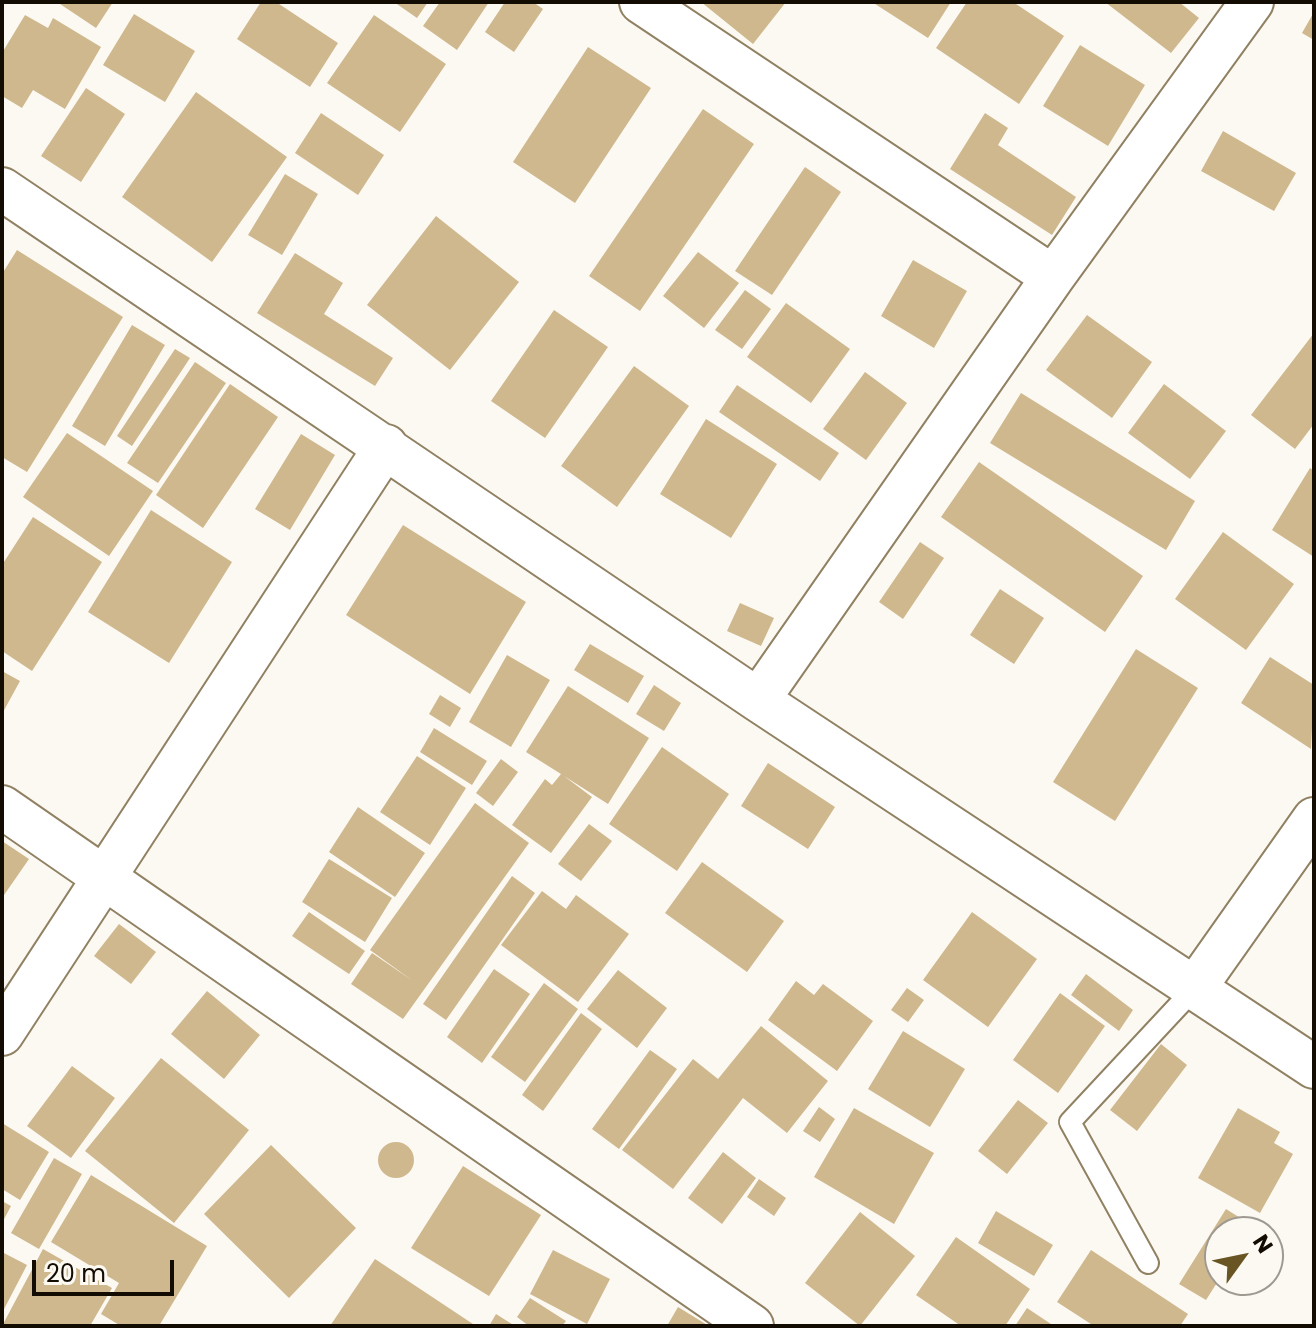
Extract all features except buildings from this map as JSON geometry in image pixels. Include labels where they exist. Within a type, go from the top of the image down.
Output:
[{"type":"street","points":[[641,2],[1053,277]]},
{"type":"street","points":[[758,700],[1053,277],[1252,2]]},
{"type":"street","points":[[2,189],[758,700],[1314,1067]]},
{"type":"street","points":[[2,1034],[386,446]]},
{"type":"street","points":[[2,807],[752,1326]]},
{"type":"street","points":[[1194,989],[1314,819]]},
{"type":"lane","points":[[1148,1263],[1070,1122],[1194,989]]}]
